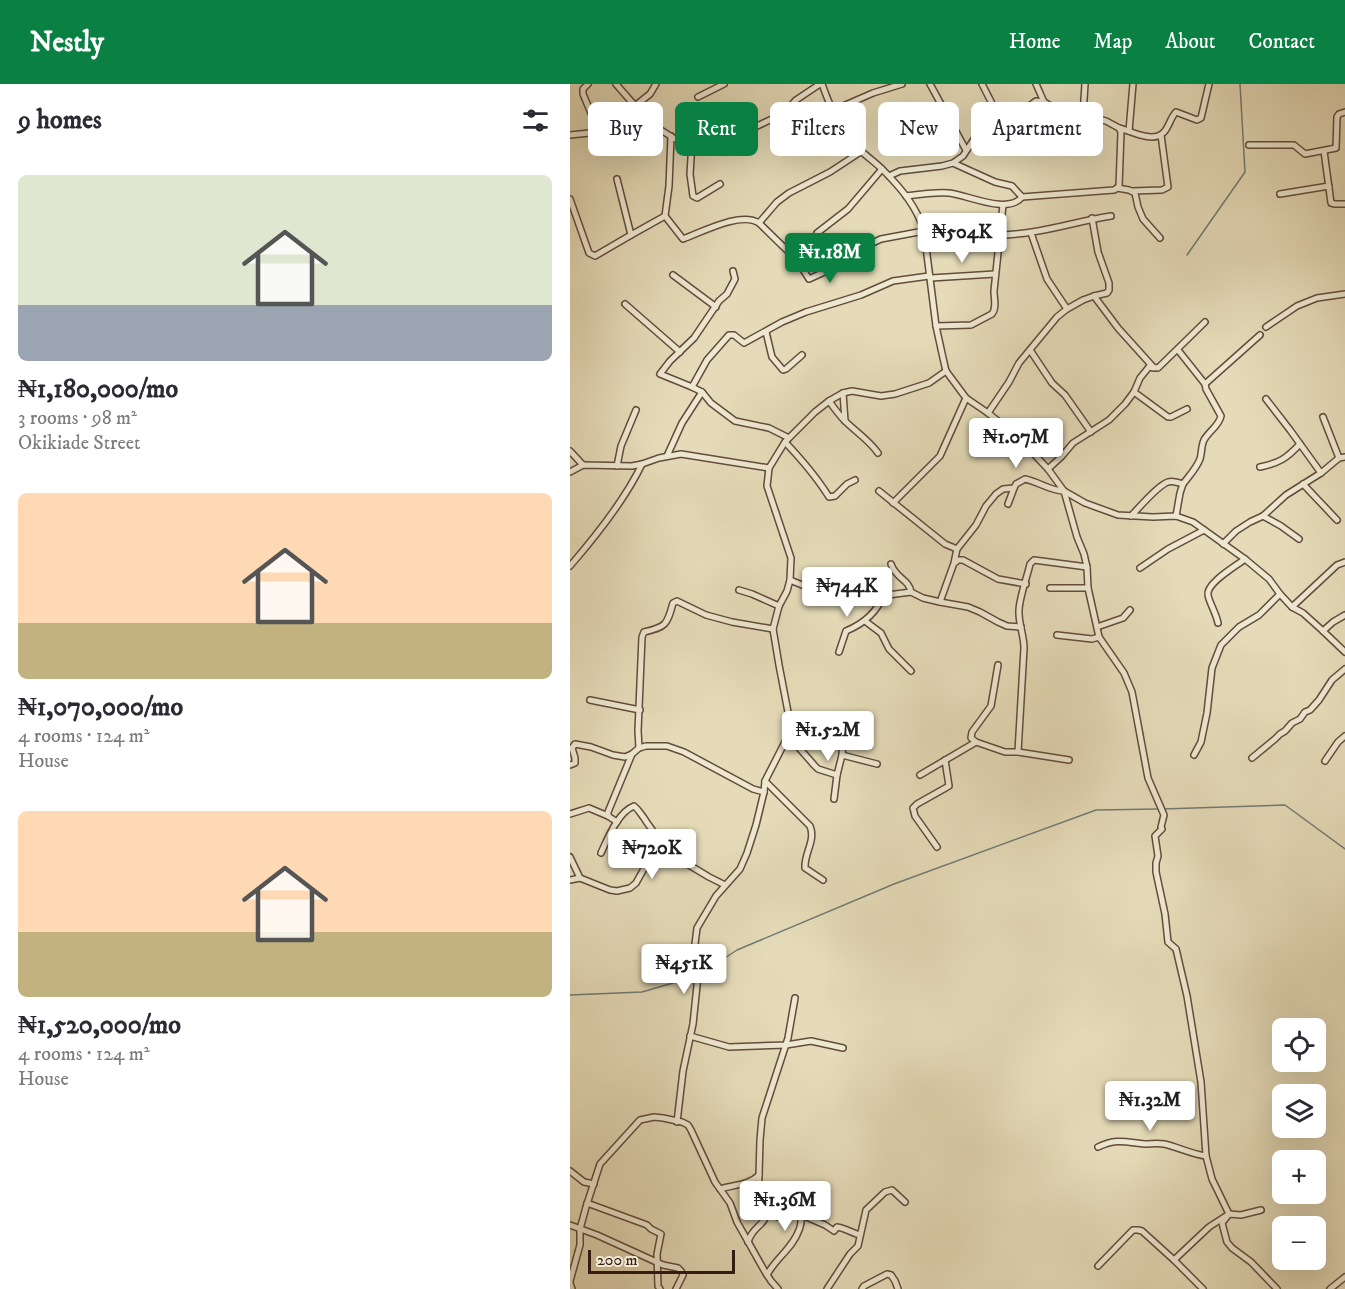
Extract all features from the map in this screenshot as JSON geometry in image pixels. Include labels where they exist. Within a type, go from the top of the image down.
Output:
[{"type":"street","points":[[588,84],[583,90],[588,107]]},
{"type":"street","points":[[616,84],[632,102]]},
{"type":"street","points":[[640,102],[650,94],[656,84]]},
{"type":"street","points":[[698,97],[724,84]]},
{"type":"street","points":[[758,126],[776,117],[796,100],[821,84],[829,102]]},
{"type":"street","points":[[855,102],[873,93],[902,84]]},
{"type":"street","points":[[930,84],[966,150]]},
{"type":"street","points":[[982,84],[991,102]]},
{"type":"street","points":[[1036,84],[1044,102]]},
{"type":"street","points":[[1084,102],[1085,84]]},
{"type":"street","points":[[1129,131],[1133,84]]},
{"type":"street","points":[[1103,120],[1129,131],[1153,137],[1161,135],[1176,112],[1197,120],[1201,118],[1209,84]]},
{"type":"street","points":[[1035,102],[1044,102]]},
{"type":"street","points":[[1336,148],[1337,117],[1345,112]]},
{"type":"street","points":[[1117,188],[1119,187],[1121,143],[1119,128]]},
{"type":"street","points":[[663,131],[675,139]]},
{"type":"street","points":[[570,135],[588,133]]},
{"type":"street","points":[[906,196],[933,192],[953,193],[1003,204],[1017,202],[1022,197],[1117,188],[1132,191],[1162,190],[1168,187],[1161,135]]},
{"type":"street","points":[[671,136],[665,216],[683,239],[730,221],[754,220],[797,260],[809,279],[823,274],[855,251],[881,239],[924,235],[999,236],[1030,233],[1110,216]]},
{"type":"street","points":[[889,176],[900,171],[953,163],[963,156],[971,143]]},
{"type":"street","points":[[1249,145],[1294,145],[1305,154],[1345,148]]},
{"type":"street","points":[[1324,151],[1331,203],[1345,204]]},
{"type":"street","points":[[866,155],[889,176],[916,212],[924,235],[936,326],[946,371],[966,398],[1017,437],[1048,469],[1064,491],[1087,567],[1088,588],[1099,637],[1124,673],[1132,692],[1148,778],[1164,815],[1162,829],[1155,836],[1158,856],[1156,872],[1168,942],[1176,949],[1194,1033],[1201,1082],[1206,1156],[1212,1179],[1229,1214]]},
{"type":"street","points":[[691,156],[690,174],[694,198],[720,184]]},
{"type":"street","points":[[759,223],[777,202],[789,193],[830,172],[854,156]]},
{"type":"street","points":[[953,163],[995,182],[1012,186],[1022,197]]},
{"type":"street","points":[[817,233],[848,209],[882,169]]},
{"type":"street","points":[[617,179],[631,235]]},
{"type":"street","points":[[1280,194],[1329,186]]},
{"type":"street","points":[[1132,191],[1136,196],[1143,219],[1160,238]]},
{"type":"street","points":[[570,199],[592,256],[665,216]]},
{"type":"street","points":[[936,326],[971,325],[994,312],[995,274],[1003,204]]},
{"type":"street","points":[[988,413],[1019,363],[1057,317],[1067,309],[1094,296],[1107,293],[1110,287],[1098,252],[1092,218]]},
{"type":"street","points":[[1030,233],[1047,279],[1067,309]]},
{"type":"street","points":[[733,271],[735,281],[728,294],[719,301],[694,338],[660,374],[702,392],[711,403],[735,421],[769,428],[787,440],[829,497],[835,496],[847,484],[855,480]]},
{"type":"street","points":[[692,387],[707,360],[729,335],[734,335],[744,343],[806,312],[861,295],[893,281],[995,274]]},
{"type":"street","points":[[673,275],[716,307]]},
{"type":"street","points":[[1266,327],[1297,306],[1317,298],[1345,294]]},
{"type":"street","points":[[1094,296],[1118,328],[1154,368],[1149,367]]},
{"type":"street","points":[[626,304],[680,352]]},
{"type":"street","points":[[1149,367],[1158,368],[1205,322]]},
{"type":"street","points":[[766,332],[772,357],[783,370],[802,355]]},
{"type":"street","points":[[1205,384],[1260,335]]},
{"type":"street","points":[[1030,350],[1052,383],[1065,394],[1091,432]]},
{"type":"street","points":[[1176,516],[1183,484],[1202,456],[1205,439],[1221,418],[1205,384],[1178,350]]},
{"type":"street","points":[[1048,469],[1072,443],[1109,420],[1125,404],[1149,367]]},
{"type":"street","points":[[677,1122],[683,1071],[693,1024],[698,976],[695,944],[697,928],[716,896],[740,869],[744,861],[765,792],[765,782],[786,740],[788,712],[773,629],[779,606],[790,580],[791,558],[766,486],[769,468],[787,440],[815,412],[843,393],[852,391],[881,396],[895,394],[929,383],[946,371]]},
{"type":"street","points":[[667,456],[681,423],[702,392]]},
{"type":"street","points":[[1134,392],[1168,417],[1187,409]]},
{"type":"street","points":[[843,393],[845,421]]},
{"type":"street","points":[[893,504],[940,456],[966,398]]},
{"type":"street","points":[[1266,399],[1321,473]]},
{"type":"street","points":[[829,401],[845,421],[871,443],[878,453]]},
{"type":"street","points":[[617,466],[621,446],[636,410]]},
{"type":"street","points":[[1223,544],[1236,531],[1263,516],[1286,495],[1342,458],[1323,417]]},
{"type":"street","points":[[1260,467],[1288,458],[1300,444]]},
{"type":"street","points":[[570,451],[583,465]]},
{"type":"street","points":[[570,472],[583,465],[632,466],[681,454],[769,468]]},
{"type":"street","points":[[570,566],[622,498],[642,464]]},
{"type":"street","points":[[1008,504],[1016,484],[1025,478],[1051,489],[1064,491],[1085,503],[1118,515],[1176,516],[1193,522],[1269,579],[1292,607],[1303,613],[1345,652]]},
{"type":"street","points":[[1131,516],[1153,493],[1168,482],[1183,484]]},
{"type":"street","points":[[1303,484],[1337,520]]},
{"type":"street","points":[[940,602],[957,549],[996,494],[1004,489],[1014,488]]},
{"type":"street","points":[[879,491],[945,544],[957,549]]},
{"type":"street","points":[[1263,516],[1299,539]]},
{"type":"street","points":[[1140,568],[1168,549],[1204,530]]},
{"type":"street","points":[[1218,623],[1208,596],[1209,588],[1245,559]]},
{"type":"street","points":[[954,564],[958,560],[963,561],[998,579],[1026,584]]},
{"type":"street","points":[[1018,752],[1024,648],[1019,606],[1030,564],[1034,560],[1087,567]]},
{"type":"street","points":[[1292,607],[1337,565],[1345,562]]},
{"type":"street","points":[[891,564],[893,572],[911,587],[911,592]]},
{"type":"street","points":[[790,580],[824,594],[911,592],[923,598],[968,607],[1007,626],[1021,627]]},
{"type":"street","points":[[1050,588],[1088,588]]},
{"type":"street","points":[[739,590],[779,606]]},
{"type":"street","points":[[839,652],[846,631],[865,621],[880,603],[884,594]]},
{"type":"street","points":[[1194,755],[1201,742],[1212,668],[1221,645],[1239,627],[1259,615],[1280,594]]},
{"type":"street","points":[[639,748],[642,637],[644,632],[663,626],[669,620],[673,603],[677,601],[706,615],[732,622],[773,629]]},
{"type":"street","points":[[1097,627],[1123,618],[1130,610]]},
{"type":"street","points":[[1323,631],[1345,615]]},
{"type":"street","points":[[865,621],[881,633],[889,649],[911,671]]},
{"type":"street","points":[[1057,635],[1092,639],[1099,637]]},
{"type":"street","points":[[998,665],[991,706],[972,732],[971,738],[1005,752],[1069,760]]},
{"type":"street","points":[[1252,758],[1310,710],[1332,680],[1344,670]]},
{"type":"street","points":[[590,700],[640,710]]},
{"type":"street","points":[[834,799],[842,755],[844,727]]},
{"type":"street","points":[[786,733],[818,769],[837,775]]},
{"type":"street","points":[[1325,761],[1345,736]]},
{"type":"street","points":[[920,775],[976,742]]},
{"type":"street","points":[[570,765],[576,760],[572,748],[575,744],[625,757],[646,746],[667,746],[684,752],[753,789],[765,792]]},
{"type":"street","points":[[608,816],[632,754]]},
{"type":"street","points":[[842,755],[877,764]]},
{"type":"street","points":[[937,848],[915,816],[913,808],[949,786],[945,760]]},
{"type":"street","points":[[765,782],[810,826],[812,838],[804,863],[805,868],[823,880]]},
{"type":"street","points":[[601,853],[617,822],[630,807],[634,806],[651,826],[659,847],[709,878],[725,885]]},
{"type":"street","points":[[570,814],[589,808],[617,822]]},
{"type":"street","points":[[570,880],[580,878],[616,891],[630,888],[636,883],[659,847]]},
{"type":"street","points":[[570,857],[580,878]]},
{"type":"street","points":[[795,998],[788,1038],[762,1118],[758,1196],[760,1205],[768,1213],[778,1217],[789,1209],[834,1231],[837,1227],[860,1235]]},
{"type":"street","points":[[690,1036],[729,1047],[786,1045],[811,1041],[843,1048]]},
{"type":"street","points":[[572,1289],[570,1282],[580,1245],[580,1229],[600,1164],[640,1120],[654,1117],[688,1125],[710,1171],[730,1203],[737,1222],[767,1275],[778,1289]]},
{"type":"street","points":[[1098,1147],[1122,1140],[1166,1144],[1206,1156]]},
{"type":"street","points":[[570,1171],[584,1182],[594,1184]]},
{"type":"street","points":[[720,1189],[748,1182],[759,1175]]},
{"type":"street","points":[[827,1289],[850,1254],[858,1246],[866,1210],[885,1192],[892,1190],[905,1202]]},
{"type":"street","points":[[587,1203],[647,1225],[661,1234],[657,1254],[660,1289]]},
{"type":"street","points":[[748,1242],[750,1234],[764,1221],[766,1215],[764,1209]]},
{"type":"street","points":[[1174,1260],[1209,1227],[1229,1214],[1241,1215],[1261,1210]]},
{"type":"street","points":[[1229,1214],[1222,1222],[1227,1242],[1251,1262],[1277,1289]]},
{"type":"street","points":[[767,1275],[800,1230],[802,1215]]},
{"type":"street","points":[[570,1225],[657,1262],[678,1268],[683,1275],[676,1289]]},
{"type":"street","points":[[1098,1266],[1133,1230],[1138,1230],[1174,1260],[1203,1289]]},
{"type":"street","points":[[1182,1253],[1182,1268]]},
{"type":"street","points":[[862,1289],[887,1274],[891,1275],[898,1289]]},
{"type":"street","points":[[1333,1288],[1345,1277]]},
{"type":"waterway","points":[[1187,255],[1245,172],[1240,84]]},
{"type":"waterway","points":[[1162,809],[1285,805],[1345,849]]},
{"type":"waterway","points":[[701,974],[737,950],[894,884],[1096,810],[1158,809]]},
{"type":"waterway","points":[[570,995],[642,992],[697,976]]}]
